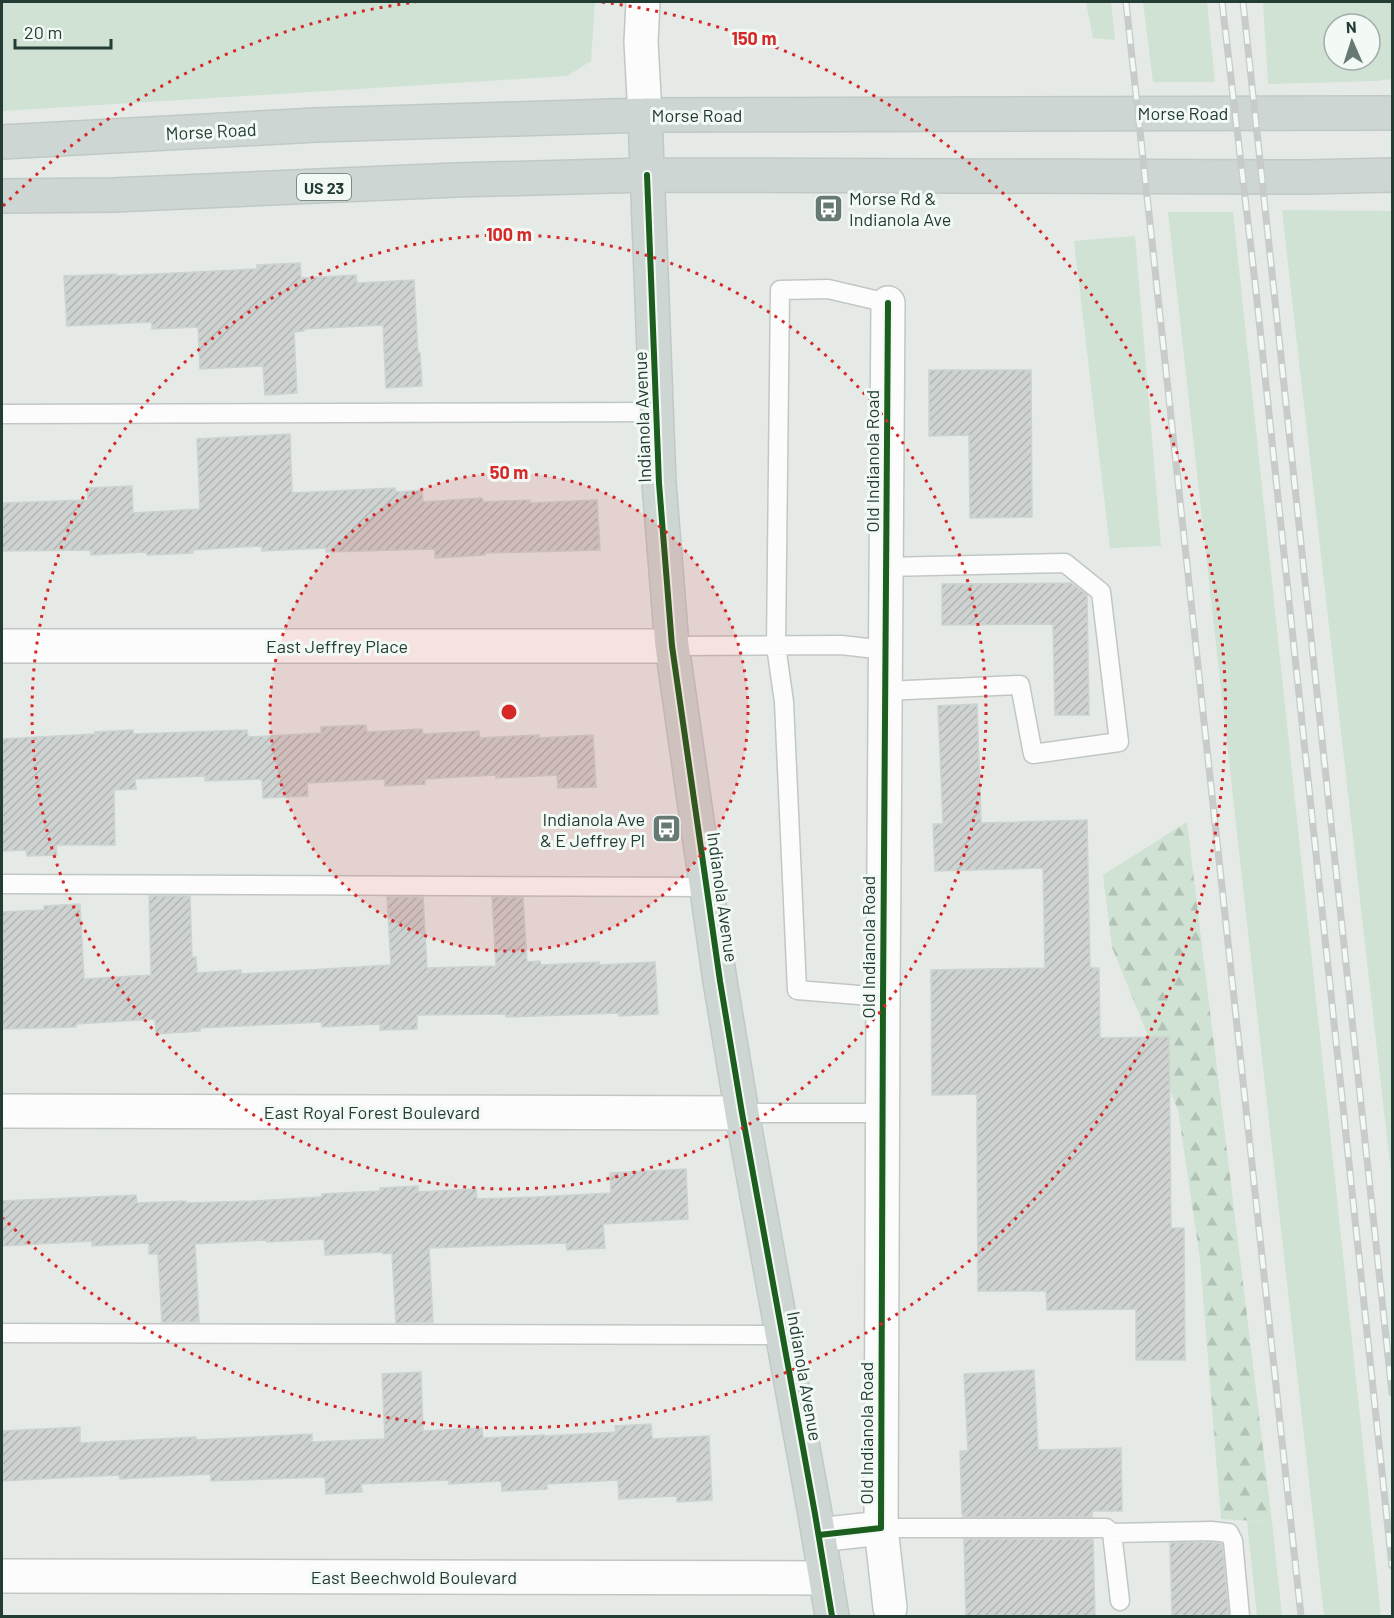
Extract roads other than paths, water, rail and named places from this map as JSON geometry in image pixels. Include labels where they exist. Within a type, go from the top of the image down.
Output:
[{"type":"main road","name":"Morse Road","points":[[2,142],[316,125],[645,115],[1392,112]]},
{"type":"main road","name":"Indianola Avenue","points":[[645,115],[659,483],[672,646],[742,1113],[832,1617]]},
{"type":"main road","points":[[647,175],[1271,177],[1392,175]]},
{"type":"main road","name":"US 23","points":[[2,196],[113,195],[647,175]]},
{"type":"street","name":"Indianola Avenue","points":[[643,2],[641,42],[645,115]]},
{"type":"street","name":"Old Indianola Road","points":[[888,303],[881,1528],[890,1612]]},
{"type":"street","name":"East Jeffrey Place","points":[[2,646],[672,646]]},
{"type":"street","name":"East Royal Forest Boulevard","points":[[2,1111],[742,1113]]},
{"type":"street","name":"Old Indianola Road","points":[[819,1535],[881,1528]]},
{"type":"street","name":"East Beechwold Boulevard","points":[[2,1576],[826,1578]]},
{"type":"lane","points":[[883,997],[797,990],[784,702],[776,646],[780,290],[828,289],[888,303]]},
{"type":"lane","points":[[2,414],[656,412]]},
{"type":"lane","points":[[885,691],[1020,685],[1033,754],[1119,742],[1101,592],[1065,563],[886,567]]},
{"type":"lane","points":[[672,646],[841,645],[885,650]]},
{"type":"lane","points":[[2,884],[707,886]]},
{"type":"lane","points":[[742,1113],[882,1113]]},
{"type":"lane","points":[[2,1333],[782,1335]]},
{"type":"lane","points":[[881,1528],[1106,1528],[1112,1533],[1211,1531],[1229,1533],[1233,1541],[1240,1617]]},
{"type":"lane","points":[[1112,1533],[1120,1601]]},
{"type":"railway","points":[[1126,2],[1301,1616]]},
{"type":"railway","points":[[1222,2],[1255,282],[1392,1566]]},
{"type":"railway","points":[[1243,2],[1392,1393]]},
{"type":"place","name":"Morse Rd & Indianola Ave","points":[[828,208]]},
{"type":"place","name":"Indianola Ave & E Jeffrey Pl","points":[[666,829]]}]
